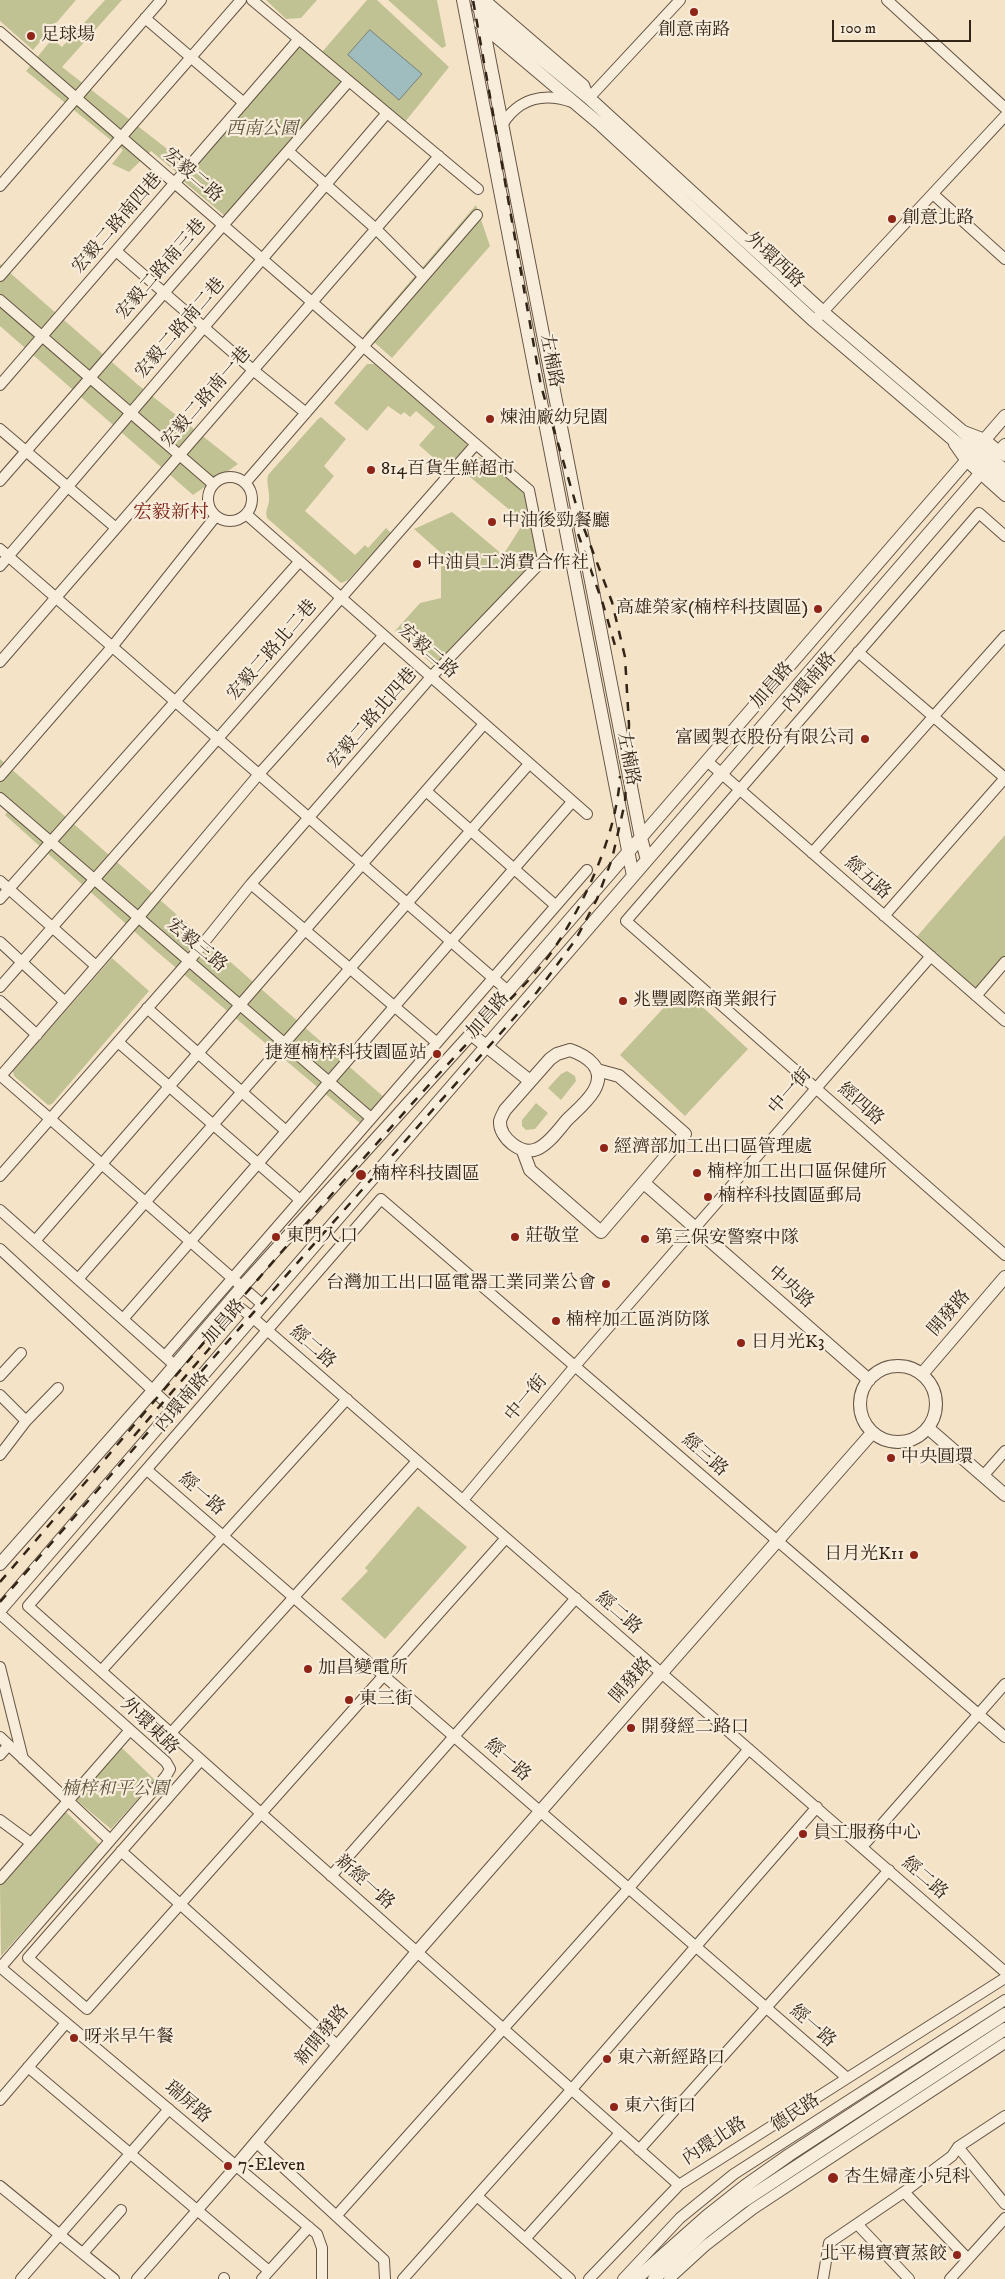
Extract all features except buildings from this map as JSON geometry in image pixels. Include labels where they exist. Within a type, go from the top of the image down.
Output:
[{"type":"street","points":[[0,186],[161,0]]},
{"type":"street","points":[[0,276],[241,0]]},
{"type":"street","points":[[252,0],[478,189]]},
{"type":"street","points":[[589,98],[680,0]]},
{"type":"street","points":[[887,0],[1005,108]]},
{"type":"street","name":"外環西路","points":[[474,3],[589,98],[952,441],[994,459],[1005,471]]},
{"type":"street","name":"外環西路","points":[[474,3],[482,25],[575,103],[819,316],[961,430],[975,451],[994,459],[1005,484]]},
{"type":"street","name":"左楠路","points":[[474,3],[627,852],[633,876]]},
{"type":"street","points":[[145,18],[244,103]]},
{"type":"street","name":"左楠路","points":[[482,25],[640,838],[647,860]]},
{"type":"street","name":"宏毅二路","points":[[0,32],[529,490]]},
{"type":"street","name":"宏毅二路南四巷","points":[[0,385],[299,39]]},
{"type":"street","name":"宏毅二路南三巷","points":[[0,481],[349,81]]},
{"type":"street","points":[[502,125],[510,113],[526,102],[548,98],[562,98],[575,103]]},
{"type":"street","name":"宏毅二路南二巷","points":[[0,566],[4,553],[68,486],[387,113]]},
{"type":"street","points":[[819,316],[1005,116]]},
{"type":"street","points":[[288,151],[376,229],[424,276]]},
{"type":"street","name":"宏毅二路南一巷","points":[[0,662],[439,156]]},
{"type":"street","points":[[932,194],[1005,259]]},
{"type":"street","points":[[246,482],[477,215]]},
{"type":"street","points":[[116,251],[253,370],[306,413]]},
{"type":"street","points":[[0,300],[178,456],[213,484]]},
{"type":"street","name":"加昌路","points":[[0,1564],[242,1287],[471,1034],[1005,416]]},
{"type":"street","points":[[0,430],[116,528]]},
{"type":"street","name":"宏毅二路北二巷","points":[[0,987],[476,444]]},
{"type":"street","name":"外環西路","points":[[994,459],[1005,496]]},
{"type":"street","name":"加昌路","points":[[0,1612],[994,459]]},
{"type":"street","points":[[232,476],[246,482],[252,496],[252,503],[246,514],[238,520],[230,521],[216,516],[208,504],[213,484],[218,480],[232,476]]},
{"type":"street","name":"宏毅二路北四巷","points":[[0,1176],[189,961],[251,884],[431,676],[543,560],[529,490]]},
{"type":"street","name":"內環南路","points":[[626,921],[979,513],[1005,536]]},
{"type":"street","name":"宏毅二路","points":[[246,514],[587,814]]},
{"type":"street","points":[[0,776],[112,647],[216,516]]},
{"type":"street","points":[[4,553],[508,991]]},
{"type":"street","points":[[0,899],[299,562]]},
{"type":"street","points":[[263,1305],[0,1076],[260,774],[383,636]]},
{"type":"street","points":[[812,853],[1005,636]]},
{"type":"street","points":[[858,652],[1005,778],[884,916]]},
{"type":"street","points":[[34,1241],[484,724]]},
{"type":"street","name":"經五路","points":[[707,761],[1005,1021]]},
{"type":"street","points":[[78,1279],[529,764]]},
{"type":"street","points":[[426,791],[555,905]]},
{"type":"street","points":[[123,1319],[572,802]]},
{"type":"street","name":"宏毅三路","points":[[2,804],[51,842],[371,1118]]},
{"type":"street","points":[[165,1356],[587,870]]},
{"type":"street","points":[[0,880],[96,966]]},
{"type":"street","points":[[251,884],[436,1042]]},
{"type":"street","name":"經四路","points":[[626,921],[1005,1255]]},
{"type":"street","points":[[0,942],[65,1002]]},
{"type":"street","name":"中一街","points":[[463,1500],[575,1366],[930,956]]},
{"type":"street","points":[[976,996],[1005,962]]},
{"type":"street","points":[[0,1001],[37,1035]]},
{"type":"street","points":[[147,1008],[286,1131]]},
{"type":"street","points":[[471,1034],[530,1081]]},
{"type":"street","points":[[118,1042],[300,1200]]},
{"type":"street","points":[[570,1050],[578,1052],[592,1062],[597,1070],[598,1082],[591,1095],[542,1146],[530,1152],[523,1151],[508,1139],[501,1128],[500,1120],[504,1110],[550,1059],[557,1054],[570,1050]]},
{"type":"street","points":[[523,1151],[530,1170],[601,1232],[685,1134],[619,1076],[597,1070]]},
{"type":"street","name":"中央路","points":[[644,1183],[868,1380]]},
{"type":"street","name":"內環南路","points":[[28,1606],[381,1199]]},
{"type":"street","name":"經三路","points":[[381,1199],[1005,1737]]},
{"type":"street","points":[[0,1210],[175,1365]]},
{"type":"street","points":[[0,1249],[174,1409]]},
{"type":"street","name":"開發路","points":[[922,1374],[1005,1278]]},
{"type":"street","name":"經二路","points":[[231,1301],[463,1500],[1005,1972]]},
{"type":"street","points":[[0,1376],[20,1353]]},
{"type":"street","points":[[895,1366],[913,1369],[922,1374],[932,1386],[936,1396],[936,1413],[928,1428],[911,1441],[899,1443],[883,1440],[872,1433],[863,1419],[860,1402],[861,1394],[868,1380],[876,1373],[895,1366]]},
{"type":"street","points":[[0,1455],[26,1421],[58,1388]]},
{"type":"street","points":[[0,1395],[26,1421]]},
{"type":"street","points":[[101,1671],[346,1399]]},
{"type":"street","points":[[928,1428],[1005,1495]]},
{"type":"street","name":"開發路","points":[[417,1952],[872,1433]]},
{"type":"street","points":[[983,1476],[1005,1451]]},
{"type":"street","points":[[171,1733],[418,1461]]},
{"type":"street","name":"經一路","points":[[147,1470],[846,2077]]},
{"type":"street","points":[[201,1760],[28,1958],[87,2009],[506,1538]]},
{"type":"street","points":[[331,1876],[576,1598]]},
{"type":"street","name":"新經一路","points":[[28,1606],[679,2185]]},
{"type":"street","name":"外環東路","points":[[0,1612],[166,1762],[170,1770],[0,1967]]},
{"type":"street","points":[[0,1667],[23,1759]]},
{"type":"street","points":[[862,1847],[1005,1684]]},
{"type":"street","points":[[0,1879],[130,1730]]},
{"type":"street","points":[[0,1738],[110,1840]]},
{"type":"street","points":[[0,1755],[8,1746]]},
{"type":"street","points":[[337,2215],[628,1889],[749,1749]]},
{"type":"street","points":[[403,2279],[572,2090],[817,1807]]},
{"type":"street","points":[[0,1820],[31,1843]]},
{"type":"street","points":[[121,1851],[338,2046]]},
{"type":"street","points":[[639,2150],[889,1870]]},
{"type":"street","name":"新開發路","points":[[236,2166],[417,1952]]},
{"type":"street","name":"瑞屏路","points":[[0,1967],[309,2227],[321,2240],[322,2279]]},
{"type":"street","name":"內環北路","points":[[589,2279],[679,2185],[846,2077],[1005,1978]]},
{"type":"street","name":"德民路","points":[[623,2279],[680,2218],[734,2174],[1005,2000]]},
{"type":"street","name":"德民路","points":[[636,2279],[707,2216],[745,2186],[789,2155],[1005,2014]]},
{"type":"street","points":[[0,2100],[66,2023]]},
{"type":"street","points":[[654,2279],[704,2232],[741,2203],[1005,2029]]},
{"type":"street","points":[[669,2279],[705,2246],[753,2209],[1005,2044]]},
{"type":"street","points":[[28,2067],[197,2210],[265,2275],[309,2227]]},
{"type":"street","points":[[21,2279],[169,2109]]},
{"type":"street","points":[[823,2279],[829,2243],[904,2192],[952,2156],[958,2147],[1005,2116]]},
{"type":"street","points":[[526,2239],[620,2133]]},
{"type":"street","points":[[257,2143],[384,2260],[385,2279]]},
{"type":"street","points":[[958,2147],[1005,2204]]},
{"type":"street","points":[[137,2279],[236,2166]]},
{"type":"street","points":[[0,2186],[114,2279]]},
{"type":"street","points":[[904,2192],[968,2259]]},
{"type":"street","points":[[477,2196],[570,2279]]},
{"type":"street","points":[[83,2253],[121,2210]]},
{"type":"street","points":[[950,2279],[1005,2218]]},
{"type":"street","points":[[857,2224],[909,2279]]},
{"type":"green space","name":"足球場","points":[[0,0],[76,0],[33,50],[0,21]]},
{"type":"green space","points":[[105,0],[122,0],[62,67],[184,162],[176,172],[151,151],[129,172],[112,164],[123,150],[26,71],[52,39],[62,47]]},
{"type":"green space","points":[[266,0],[317,0],[301,18],[286,19]]},
{"type":"green space","points":[[367,0],[377,0],[449,67],[405,122],[322,52]]},
{"type":"green space","points":[[388,0],[437,0],[446,46],[442,48]]},
{"type":"green space","name":"西南公園","points":[[299,45],[342,81],[225,216],[182,180]]},
{"type":"green space","points":[[476,205],[490,246],[392,358],[365,334]]},
{"type":"green space","points":[[0,264],[137,384],[238,464],[193,495],[0,326]]},
{"type":"green space","points":[[367,364],[374,364],[465,439],[467,446],[446,469],[419,445],[435,427],[416,411],[410,417],[404,412],[401,415],[388,406],[367,431],[334,403]]},
{"type":"green space","points":[[321,417],[346,439],[324,466],[334,476],[305,511],[355,555],[365,545],[368,548],[386,528],[391,533],[348,580],[341,583],[266,516],[269,503],[268,475]]},
{"type":"green space","points":[[478,457],[486,459],[524,492],[538,558],[439,665],[432,664],[395,631],[420,603],[441,598],[441,553],[414,529],[452,512],[503,555],[524,522],[464,472]]},
{"type":"green space","points":[[0,759],[385,1098],[361,1124],[155,950],[5,815],[14,804],[0,792]]},
{"type":"green space","points":[[1005,835],[1005,962],[976,996],[913,941]]},
{"type":"green space","points":[[112,958],[149,991],[52,1104],[48,1105],[14,1076],[13,1071]]},
{"type":"green space","points":[[682,988],[748,1049],[685,1116],[620,1055]]},
{"type":"green space","points":[[567,1071],[575,1076],[576,1081],[561,1100],[548,1088],[561,1074]]},
{"type":"green space","points":[[536,1103],[548,1113],[535,1129],[526,1130],[522,1126],[522,1120]]},
{"type":"green space","points":[[418,1506],[467,1547],[385,1639],[341,1599],[368,1571],[365,1568]]},
{"type":"green space","name":"楠梓和平公園","points":[[122,1748],[155,1780],[111,1829],[75,1799]]},
{"type":"green space","name":"楠梓和平公園","points":[[66,1812],[100,1845],[1,1956],[0,1885]]},
{"type":"water","points":[[370,30],[422,74],[399,100],[348,55]]},
{"type":"railway","points":[[0,1602],[537,992],[576,939],[597,899],[612,859],[625,802],[629,725],[625,657],[612,602],[580,518],[541,386],[473,0]]},
{"type":"railway","points":[[572,517],[603,604],[616,649]]},
{"type":"railway","points":[[0,1582],[317,1211],[434,1079],[530,979],[549,956],[579,906],[599,864],[613,819],[620,776]]},
{"type":"railway","points":[[134,1436],[209,1349],[220,1333]]},
{"type":"place","name":"創意南路","points":[[694,12]]},
{"type":"place","name":"足球場","points":[[31,36]]},
{"type":"place","name":"創意北路","points":[[892,219]]},
{"type":"place","name":"煉油廠幼兒園","points":[[490,419]]},
{"type":"place","name":"814百貨生鮮超市","points":[[371,470]]},
{"type":"place","name":"中油後勁餐廳","points":[[492,522]]},
{"type":"place","name":"中油員工消費合作社","points":[[417,564]]},
{"type":"place","name":"高雄榮家(楠梓科技園區)","points":[[818,609]]},
{"type":"place","name":"富國製衣股份有限公司","points":[[865,739]]},
{"type":"place","name":"兆豐國際商業銀行","points":[[623,1001]]},
{"type":"place","name":"捷運楠梓科技園區站","points":[[437,1054]]},
{"type":"place","name":"經濟部加工出口區管理處","points":[[604,1148]]},
{"type":"place","name":"楠梓加工出口區保健所","points":[[697,1173]]},
{"type":"place","name":"楠梓科技園區","points":[[361,1175]]},
{"type":"place","name":"楠梓科技園區郵局","points":[[708,1197]]},
{"type":"place","name":"東門入口","points":[[276,1237]]},
{"type":"place","name":"莊敬堂","points":[[515,1237]]},
{"type":"place","name":"第三保安警察中隊","points":[[645,1239]]},
{"type":"place","name":"台灣加工出口區電器工業同業公會","points":[[606,1284]]},
{"type":"place","name":"楠梓加工區消防隊","points":[[556,1321]]},
{"type":"place","name":"日月光K3","points":[[741,1343]]},
{"type":"place","name":"中央圓環","points":[[891,1458]]},
{"type":"place","name":"日月光K11","points":[[914,1555]]},
{"type":"place","name":"加昌變電所","points":[[308,1669]]},
{"type":"place","name":"東三街","points":[[349,1700]]},
{"type":"place","name":"開發經二路口","points":[[631,1728]]},
{"type":"place","name":"員工服務中心","points":[[803,1834]]},
{"type":"place","name":"呀米早午餐","points":[[74,2038]]},
{"type":"place","name":"東六新經路口","points":[[607,2059]]},
{"type":"place","name":"東六街口","points":[[614,2107]]},
{"type":"place","name":"7-Eleven","points":[[228,2166]]},
{"type":"place","name":"杏生婦產小兒科","points":[[833,2178]]},
{"type":"place","name":"北平楊寶寶蒸餃","points":[[957,2255]]},
{"type":"district","name":"宏毅新村","points":[[171,514]]}]
